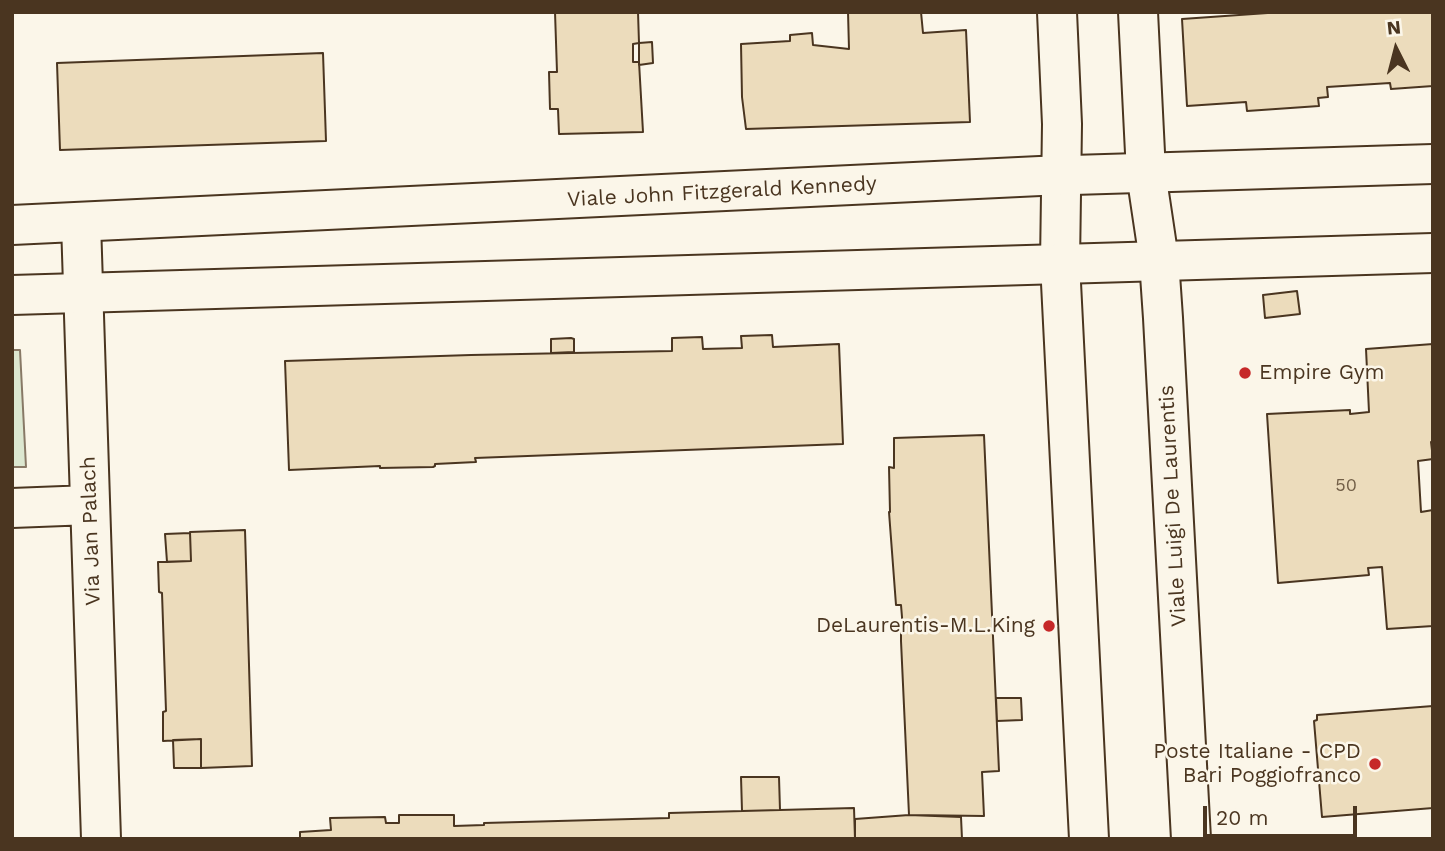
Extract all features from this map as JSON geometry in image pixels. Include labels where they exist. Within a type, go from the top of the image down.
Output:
[{"type":"main road","points":[[1057,12],[1062,124],[1060,263],[1089,839]]},
{"type":"main road","name":"Viale Luigi De Laurentis","points":[[1138,12],[1146,173],[1158,260],[1164,332],[1191,839]]},
{"type":"main road","name":"Viale John Fitzgerald Kennedy","points":[[12,225],[1062,175],[1433,164]]},
{"type":"main road","name":"Via Jan Palach","points":[[82,223],[101,839]]},
{"type":"main road","points":[[12,295],[1433,253]]},
{"type":"main road","points":[[12,508],[90,505]]},
{"type":"green space","points":[[12,350],[20,350],[26,467],[12,467]]},
{"type":"building","points":[[555,12],[638,12],[639,43],[633,44],[633,62],[639,62],[643,132],[559,134],[558,109],[550,109],[549,72],[557,72]]},
{"type":"building","points":[[848,12],[921,12],[923,33],[966,30],[970,122],[746,129],[742,97],[741,44],[790,41],[790,35],[812,33],[813,45],[849,49]]},
{"type":"building","points":[[1282,12],[1433,12],[1433,86],[1391,89],[1390,83],[1327,87],[1328,97],[1318,98],[1319,106],[1247,111],[1246,102],[1187,106],[1182,19]]},
{"type":"building","points":[[652,42],[653,63],[639,65],[639,43]]},
{"type":"building","points":[[323,53],[326,141],[60,150],[57,63]]},
{"type":"building","points":[[1297,291],[1300,314],[1265,318],[1263,295]]},
{"type":"building","points":[[772,335],[773,347],[839,344],[843,444],[475,458],[476,462],[435,464],[433,467],[380,466],[289,470],[285,361],[672,351],[672,338],[702,337],[703,349],[742,348],[741,336]]},
{"type":"building","points":[[551,339],[574,339],[574,352],[551,353]]},
{"type":"building","points":[[1433,344],[1433,459],[1418,461],[1421,512],[1433,510],[1433,626],[1387,629],[1382,567],[1368,568],[1369,575],[1278,583],[1267,414],[1350,410],[1350,414],[1369,412],[1366,349]]},
{"type":"building","points":[[984,435],[999,771],[982,772],[984,816],[909,815],[901,641],[903,629],[901,605],[896,605],[889,512],[889,467],[894,468],[894,438]]},
{"type":"building","points":[[245,530],[252,766],[201,768],[201,739],[163,741],[163,712],[166,711],[162,593],[159,592],[158,562],[191,561],[190,532]]},
{"type":"building","points":[[190,533],[191,561],[167,562],[165,534]]},
{"type":"building","points":[[996,698],[1021,698],[1022,720],[997,721]]},
{"type":"building","name":"Poste Italiane - CPD Bari Poggiofranco","points":[[1433,706],[1433,808],[1322,817],[1314,721],[1317,720],[1317,715]]},
{"type":"building","points":[[201,739],[201,768],[174,768],[173,740]]},
{"type":"building","points":[[741,777],[779,777],[780,810],[742,811]]},
{"type":"building","points":[[854,808],[855,839],[300,839],[300,832],[331,830],[330,818],[385,817],[386,823],[399,823],[399,815],[454,815],[454,826],[669,818],[669,813]]},
{"type":"building","points":[[909,815],[961,817],[962,839],[855,839],[855,819]]},
{"type":"place","name":"Empire Gym","points":[[1245,373]]},
{"type":"place","name":"DeLaurentis-M.L.King","points":[[1049,626]]},
{"type":"place","name":"Poste Italiane - CPD Bari Poggiofranco","points":[[1375,764]]}]
